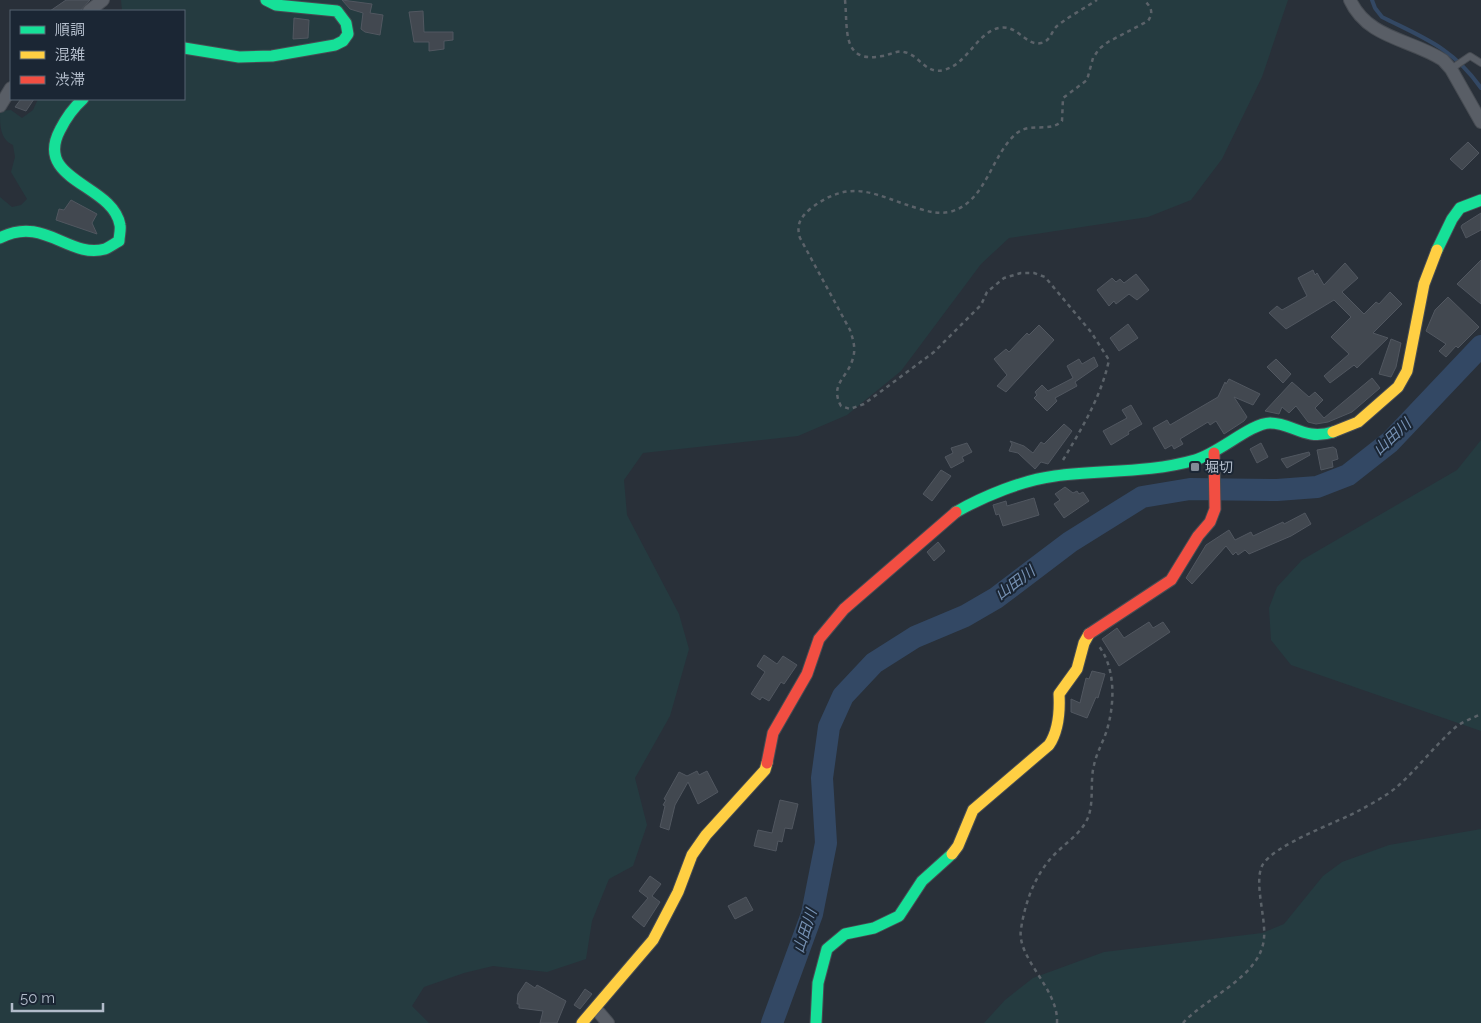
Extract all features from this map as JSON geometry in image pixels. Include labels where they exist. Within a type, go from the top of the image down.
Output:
[{"type":"street","points":[[90,10],[103,0]]},
{"type":"street","points":[[185,48],[239,57],[272,56],[329,47],[342,41],[348,34],[346,23],[336,11],[276,5],[266,0]]},
{"type":"street","points":[[1350,0],[1365,23],[1377,31],[1437,56],[1452,68],[1481,122]]},
{"type":"street","points":[[0,106],[10,90]]},
{"type":"street","points":[[0,238],[7,232],[16,230],[31,231],[92,250],[106,250],[119,241],[122,224],[118,217],[103,200],[58,164],[54,154],[53,144],[58,132],[82,100]]},
{"type":"street","points":[[582,1023],[596,1009],[653,940],[678,892],[692,855],[706,835],[765,770],[773,733],[781,716],[807,674],[819,639],[844,609],[956,512],[987,495],[1053,476],[1160,467],[1196,460],[1214,453],[1256,427],[1270,423],[1316,436],[1331,433],[1358,422],[1398,387],[1407,371],[1424,284],[1435,255],[1452,219],[1460,208],[1481,200]]},
{"type":"street","points":[[816,1023],[818,983],[827,949],[845,934],[874,928],[899,916],[922,881],[949,858],[958,846],[973,810],[1048,745],[1056,735],[1060,707],[1059,694],[1062,687],[1077,669],[1084,642],[1089,634],[1171,580],[1198,536],[1210,522],[1215,509],[1214,453]]},
{"type":"street","points":[[596,1009],[608,1023]]},
{"type":"lane","points":[[1452,68],[1470,56],[1481,63]]},
{"type":"path","points":[[845,0],[848,36],[854,52],[858,56],[870,58],[904,52],[911,55],[925,67],[936,71],[944,70],[960,62],[984,36],[1002,27],[1012,28],[1037,43],[1042,43],[1048,40],[1062,22],[1097,0]]},
{"type":"path","points":[[1053,476],[1094,406],[1105,379],[1110,360],[1092,332],[1045,277],[1021,273],[1004,278],[987,292],[981,305],[934,352],[864,404],[850,409],[841,406],[836,398],[836,390],[854,356],[854,343],[850,330],[800,238],[798,223],[804,214],[825,198],[844,191],[865,190],[936,214],[952,212],[966,203],[988,176],[1013,137],[1029,127],[1052,128],[1062,121],[1063,98],[1087,80],[1093,58],[1099,49],[1108,42],[1148,21],[1152,16],[1151,8],[1144,0]]},
{"type":"path","points":[[1057,1023],[1058,1013],[1047,988],[1020,941],[1029,893],[1035,880],[1051,858],[1085,824],[1090,813],[1094,765],[1109,724],[1112,672],[1103,651],[1089,634]]},
{"type":"path","points":[[1182,1023],[1190,1015],[1238,982],[1255,960],[1264,939],[1260,880],[1262,866],[1273,855],[1298,839],[1360,810],[1397,786],[1458,725],[1481,714]]},
{"type":"green space","points":[[121,0],[1288,0],[1262,77],[1222,159],[1191,200],[1148,217],[1009,238],[981,264],[901,371],[847,415],[798,436],[643,453],[624,480],[627,515],[679,614],[689,649],[670,716],[635,778],[647,825],[633,866],[609,879],[592,921],[586,959],[547,972],[493,966],[464,973],[424,987],[412,1006],[429,1023],[0,1023],[0,197],[12,207],[21,205],[27,199],[11,172],[15,157],[13,145],[3,136],[0,111],[11,110],[22,118],[33,110],[38,100],[185,100],[185,10],[122,10]]},
{"type":"green space","points":[[1481,440],[1481,731],[1291,665],[1271,640],[1269,608],[1277,587],[1302,560],[1457,470]]},
{"type":"green space","points":[[1481,829],[1481,1023],[984,1023],[1005,1000],[1033,978],[1104,952],[1262,933],[1284,924],[1323,876],[1342,862],[1389,845]]},
{"type":"building","points":[[66,0],[90,0],[81,10],[51,10]]},
{"type":"building","points":[[342,0],[372,4],[370,13],[383,15],[380,35],[365,32],[361,29],[363,13],[350,9]]},
{"type":"building","points":[[423,11],[424,32],[453,32],[453,40],[444,41],[444,49],[429,51],[429,42],[414,42],[409,12]]},
{"type":"building","points":[[294,18],[309,20],[308,38],[293,39]]},
{"type":"building","points":[[20,100],[33,100],[26,111],[15,107]]},
{"type":"building","points":[[1468,142],[1479,153],[1462,170],[1450,159]]},
{"type":"building","points":[[71,200],[97,214],[92,223],[97,234],[56,220],[59,209],[64,210]]},
{"type":"building","points":[[1481,213],[1481,230],[1466,238],[1461,227],[1462,225]]},
{"type":"building","points":[[1481,260],[1481,304],[1457,284]]},
{"type":"building","points":[[1345,263],[1358,278],[1342,292],[1364,314],[1376,302],[1379,304],[1390,292],[1402,304],[1373,333],[1388,338],[1357,368],[1354,365],[1330,383],[1324,376],[1349,354],[1331,337],[1351,317],[1334,300],[1286,329],[1269,313],[1277,306],[1282,310],[1307,296],[1298,278],[1313,270],[1324,285]]},
{"type":"building","points":[[1136,274],[1149,290],[1137,300],[1129,294],[1116,304],[1114,301],[1109,306],[1097,290],[1112,278],[1116,282],[1120,279],[1124,283]]},
{"type":"building","points":[[1448,297],[1479,327],[1446,357],[1439,351],[1446,344],[1426,331],[1435,310]]},
{"type":"building","points":[[1128,324],[1138,338],[1119,351],[1110,338]]},
{"type":"building","points":[[1039,325],[1054,340],[1006,392],[997,386],[1007,375],[994,359],[1006,349],[1009,352],[1027,333],[1029,335]]},
{"type":"building","points":[[1391,339],[1401,343],[1396,367],[1391,377],[1379,374]]},
{"type":"building","points":[[1094,357],[1098,366],[1075,382],[1077,386],[1055,398],[1057,401],[1047,411],[1034,398],[1037,395],[1035,392],[1042,385],[1048,391],[1073,378],[1067,366],[1079,359],[1082,364]]},
{"type":"building","points":[[1276,359],[1291,374],[1283,383],[1267,367]]},
{"type":"building","points":[[1372,378],[1380,388],[1352,412],[1328,422],[1316,424],[1308,422],[1296,406],[1289,413],[1282,407],[1279,414],[1265,411],[1292,382],[1309,397],[1315,392],[1323,400],[1315,408],[1324,418]]},
{"type":"building","points":[[1229,379],[1260,394],[1253,405],[1234,397],[1247,417],[1244,421],[1224,434],[1216,421],[1210,425],[1208,422],[1180,439],[1183,444],[1174,449],[1172,445],[1165,449],[1153,428],[1167,420],[1170,425],[1218,397],[1225,382],[1226,384]]},
{"type":"building","points":[[1131,405],[1142,424],[1111,445],[1103,431],[1127,418],[1122,410]]},
{"type":"building","points":[[1064,424],[1072,431],[1048,464],[1041,462],[1035,469],[1018,453],[1009,451],[1012,444],[1010,441],[1024,446],[1033,453],[1041,442],[1044,444]]},
{"type":"building","points":[[967,443],[972,452],[962,457],[964,461],[951,468],[945,457],[953,453],[951,448]]},
{"type":"building","points":[[1261,443],[1268,457],[1257,463],[1250,449]]},
{"type":"building","points":[[1333,447],[1336,449],[1338,459],[1332,461],[1333,467],[1321,470],[1317,450]]},
{"type":"building","points":[[1309,452],[1310,455],[1287,468],[1281,459]]},
{"type":"building","points":[[941,470],[951,476],[932,501],[923,494]]},
{"type":"building","points":[[1065,487],[1073,493],[1077,491],[1079,494],[1083,492],[1089,501],[1064,518],[1054,504],[1060,500],[1055,494]]},
{"type":"building","points":[[1034,498],[1039,515],[1003,526],[999,514],[996,515],[993,505],[1006,501],[1007,506]]},
{"type":"building","points":[[1305,513],[1311,524],[1291,536],[1249,554],[1245,550],[1238,555],[1236,552],[1233,555],[1226,546],[1192,584],[1186,578],[1206,545],[1229,530],[1235,540],[1251,532],[1253,536],[1283,522],[1284,524]]},
{"type":"building","points":[[938,542],[945,551],[934,561],[927,552]]},
{"type":"building","points":[[1149,622],[1153,628],[1163,622],[1170,632],[1119,666],[1102,639],[1117,628],[1124,638]]},
{"type":"building","points":[[764,655],[777,664],[783,656],[797,665],[784,684],[781,682],[769,701],[762,697],[760,700],[751,694],[765,672],[757,666]]},
{"type":"building","points":[[1092,671],[1105,674],[1098,698],[1096,697],[1087,718],[1071,712],[1071,699],[1080,703],[1086,678],[1089,679]]},
{"type":"building","points":[[697,771],[699,775],[707,771],[718,792],[698,804],[688,782],[675,805],[669,830],[660,827],[665,806],[663,805],[666,800],[664,799],[679,772],[687,776]]},
{"type":"building","points":[[780,800],[798,804],[792,829],[785,828],[782,842],[778,841],[776,851],[754,846],[758,830],[772,833]]},
{"type":"building","points":[[650,876],[661,884],[652,896],[660,902],[644,927],[632,917],[648,898],[639,891]]},
{"type":"building","points":[[746,897],[753,910],[735,919],[728,906]]},
{"type":"building","points":[[526,982],[535,988],[537,985],[566,1001],[557,1023],[540,1023],[543,1011],[519,1008],[519,1004],[517,1004],[518,994]]},
{"type":"building","points":[[585,989],[592,994],[580,1009],[574,1005]]},
{"type":"waterway","points":[[1372,0],[1382,17],[1437,45],[1460,63],[1481,88]]},
{"type":"waterway","name":"山田川","points":[[772,1023],[812,914],[826,843],[822,778],[829,727],[843,696],[874,663],[915,637],[965,616],[996,598],[1070,542],[1142,497],[1190,489],[1277,490],[1317,487],[1348,475],[1390,442],[1481,346]]},
{"type":"traffic: fast","points":[[185,48],[239,57],[272,56],[335,45],[343,41],[348,34],[346,23],[337,11],[276,5],[266,0]]},
{"type":"traffic: fast","points":[[0,238],[16,232],[30,231],[80,248],[92,250],[105,249],[119,241],[120,225],[114,211],[104,200],[65,172],[57,161],[55,147],[60,130],[70,113],[82,100]]},
{"type":"traffic: fast","points":[[1437,250],[1452,219],[1460,208],[1481,200]]},
{"type":"traffic: fast","points":[[956,512],[1004,490],[1043,478],[1161,467],[1195,460],[1214,452],[1262,424],[1278,424],[1314,434],[1333,432]]},
{"type":"traffic: fast","points":[[816,1023],[818,983],[827,949],[845,934],[874,928],[899,916],[922,881],[952,854]]},
{"type":"traffic: slow","points":[[1333,432],[1358,422],[1398,387],[1407,371],[1424,284],[1437,250]]},
{"type":"traffic: slow","points":[[952,854],[958,846],[973,810],[1049,745],[1058,721],[1059,694],[1077,669],[1084,643],[1089,634]]},
{"type":"traffic: slow","points":[[582,1023],[653,940],[678,892],[692,855],[706,835],[765,770],[767,763]]},
{"type":"traffic: jam","points":[[1089,634],[1171,580],[1198,536],[1210,522],[1215,509],[1214,453]]},
{"type":"traffic: jam","points":[[767,763],[773,733],[807,674],[819,639],[844,609],[956,512]]},
{"type":"place","name":"堀切","points":[[1195,467]]}]
